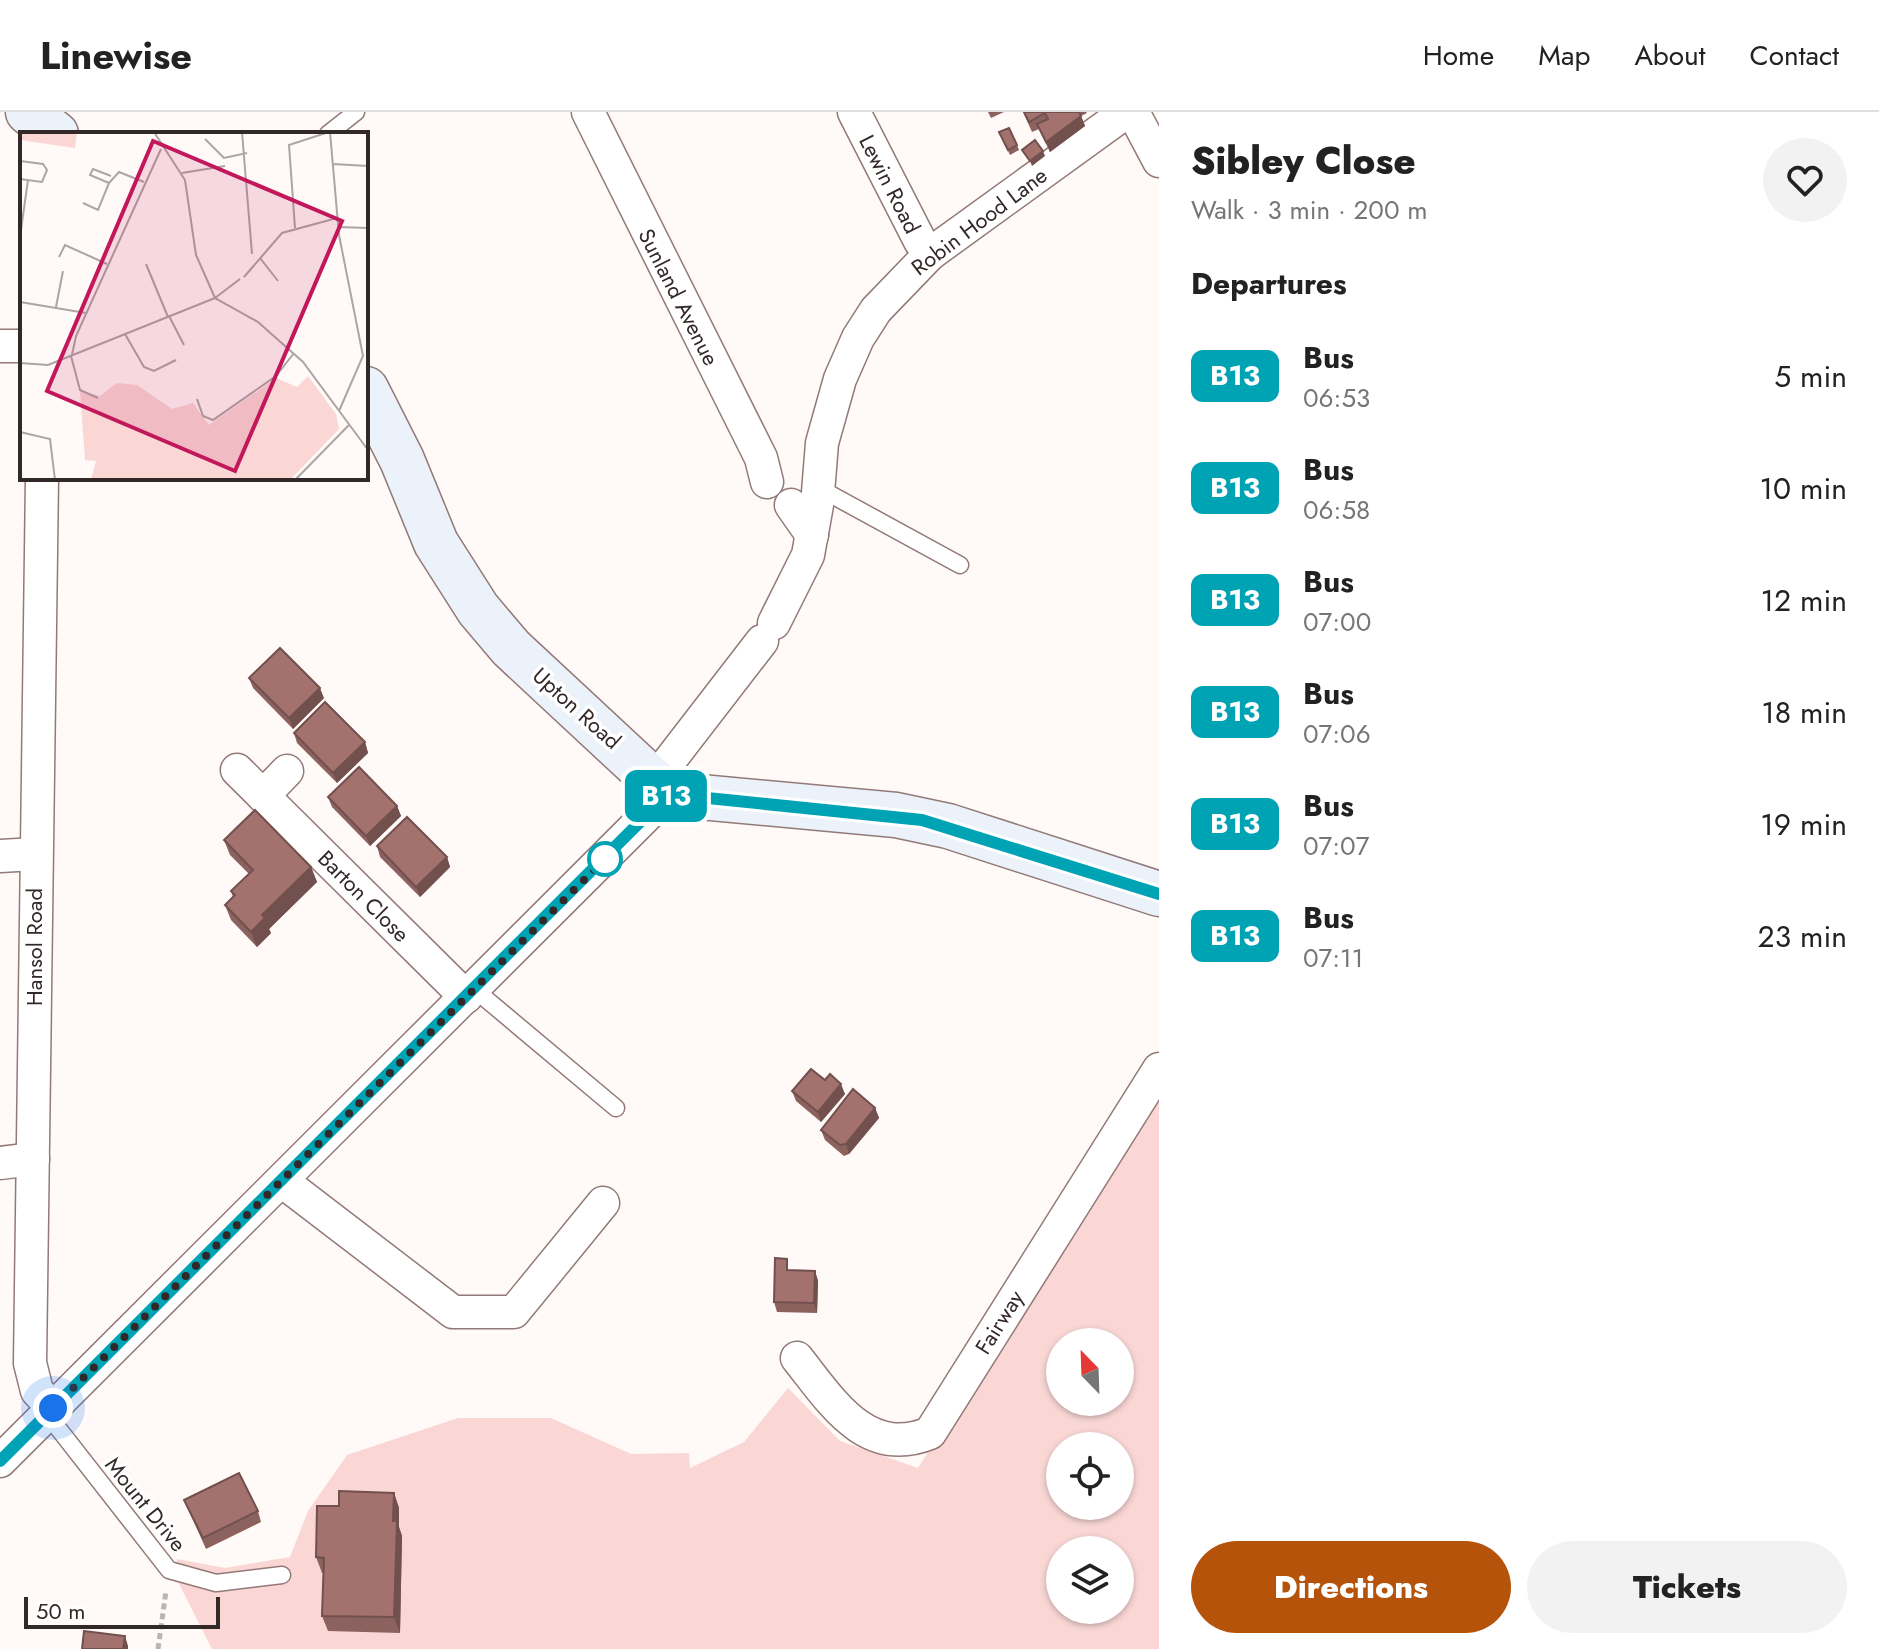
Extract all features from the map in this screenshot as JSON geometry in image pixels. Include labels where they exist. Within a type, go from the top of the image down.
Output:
[{"type":"street","points":[[28,112],[53,132]]},
{"type":"street","name":"Sunland Avenue","points":[[588,112],[761,458],[767,482]]},
{"type":"street","name":"Lewin Road","points":[[854,112],[920,241],[930,254]]},
{"type":"street","name":"Robin Hood Lane","points":[[668,794],[664,768],[768,632],[800,578],[812,535],[822,443],[840,379],[858,338],[896,285],[930,254],[1126,112]]},
{"type":"street","points":[[1133,112],[1158,156]]},
{"type":"street","name":"Upton Road","points":[[368,393],[402,460],[436,543],[478,609],[511,648],[668,794]]},
{"type":"street","name":"Hansol Road","points":[[42,480],[30,1363],[37,1391],[50,1411]]},
{"type":"street","points":[[791,505],[812,535]]},
{"type":"street","name":"Barton Close","points":[[237,770],[470,993]]},
{"type":"street","points":[[263,796],[287,771]]},
{"type":"street","points":[[0,1461],[668,794],[922,820],[1159,894]]},
{"type":"street","points":[[0,856],[35,854]]},
{"type":"street","name":"Fairway","points":[[797,1358],[846,1418],[869,1434],[909,1441],[930,1433],[1159,1069]]},
{"type":"street","points":[[0,1163],[33,1159]]},
{"type":"street","points":[[282,1181],[453,1312],[514,1312],[603,1203]]},
{"type":"lane","points":[[331,132],[356,112]]},
{"type":"lane","points":[[819,488],[960,565]]},
{"type":"lane","points":[[470,993],[616,1108]]},
{"type":"lane","name":"Mount Drive","points":[[50,1411],[169,1570],[216,1583],[282,1575]]},
{"type":"path","points":[[158,1649],[169,1570]]},
{"type":"shaded area","points":[[1159,1088],[1159,1649],[212,1649],[175,1576],[177,1559],[225,1568],[290,1557],[308,1511],[347,1455],[458,1418],[551,1418],[631,1454],[689,1453],[690,1468],[744,1442],[788,1388],[840,1441],[918,1468]]},
{"type":"building","points":[[1024,112],[1079,112],[1081,116],[1046,142],[1037,124],[1048,119],[1045,113],[1029,122]]},
{"type":"building","points":[[1009,128],[1017,145],[1008,150],[999,132]]},
{"type":"building","points":[[1035,140],[1043,151],[1030,161],[1022,150]]},
{"type":"building","points":[[280,648],[320,688],[289,718],[249,678]]},
{"type":"building","points":[[325,702],[365,742],[333,773],[294,733]]},
{"type":"building","points":[[359,767],[397,806],[366,836],[328,797]]},
{"type":"building","points":[[255,810],[311,867],[262,915],[265,918],[251,932],[225,905],[235,895],[231,891],[253,870],[224,840]]},
{"type":"building","points":[[407,817],[447,857],[416,887],[377,846]]},
{"type":"building","points":[[811,1069],[825,1080],[830,1074],[841,1084],[818,1112],[792,1091]]},
{"type":"building","points":[[853,1089],[875,1108],[846,1144],[840,1145],[821,1130]]},
{"type":"building","points":[[775,1258],[787,1259],[787,1270],[815,1271],[814,1303],[774,1302]]},
{"type":"building","points":[[239,1473],[258,1511],[203,1538],[184,1500]]},
{"type":"building","points":[[339,1491],[394,1493],[393,1521],[397,1521],[394,1617],[322,1616],[324,1558],[316,1557],[317,1506],[339,1506]]},
{"type":"building","points":[[84,1631],[125,1636],[123,1649],[82,1649]]},
{"type":"bus line","name":"B13","points":[[0,1461],[668,794],[922,820],[1159,894]]},
{"type":"route","points":[[53,1408],[614,850],[605,859]]}]
